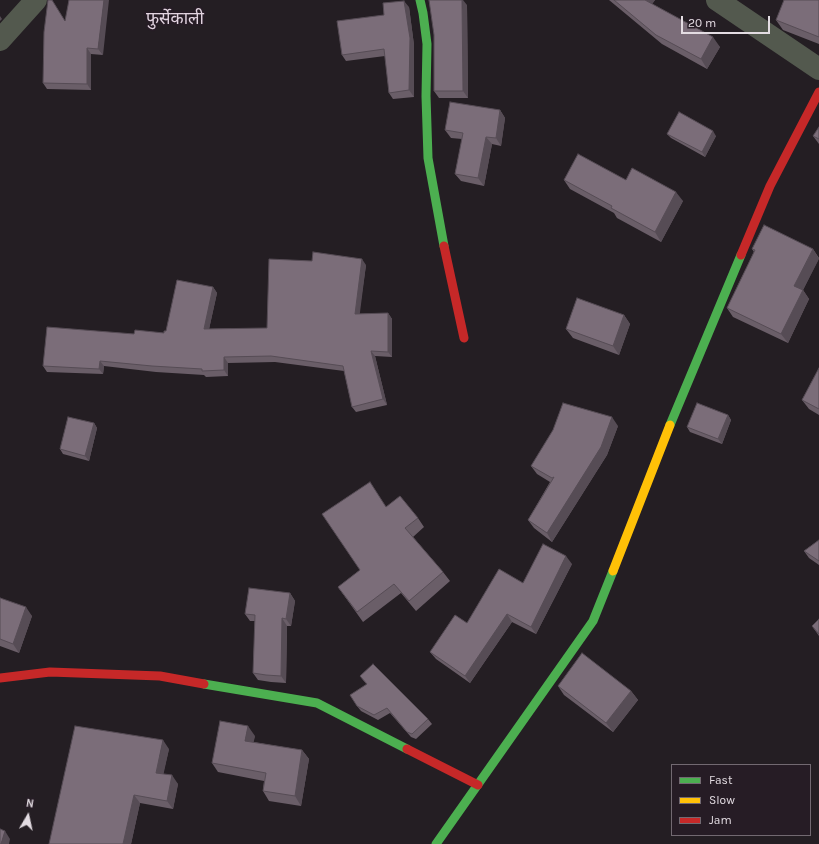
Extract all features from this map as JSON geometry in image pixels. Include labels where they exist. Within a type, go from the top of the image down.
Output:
[{"type":"street","points":[[0,40],[36,0]]},
{"type":"street","points":[[420,0],[427,44],[426,96],[428,158],[440,226],[464,338]]},
{"type":"street","points":[[717,0],[819,68]]},
{"type":"street","points":[[436,844],[593,621],[668,430],[770,186],[819,92]]},
{"type":"street","points":[[0,678],[50,672],[160,676],[318,703],[478,785]]},
{"type":"building","points":[[48,0],[52,0],[65,21],[69,0],[104,0],[98,49],[87,48],[87,84],[43,83],[44,32]]},
{"type":"building","points":[[429,0],[462,0],[463,91],[434,91],[434,35]]},
{"type":"building","points":[[614,0],[645,0],[713,37],[701,59],[656,35]]},
{"type":"building","points":[[784,0],[819,0],[819,37],[776,20]]},
{"type":"building","points":[[404,1],[410,38],[409,90],[389,93],[384,49],[342,55],[337,21],[384,15],[383,3]]},
{"type":"building","points":[[450,102],[500,110],[496,138],[486,137],[478,178],[455,174],[463,133],[445,130]]},
{"type":"building","points":[[679,112],[713,131],[702,152],[667,134]]},
{"type":"building","points":[[819,127],[819,139],[813,136]]},
{"type":"building","points":[[578,154],[626,180],[632,168],[676,192],[655,232],[611,208],[612,206],[564,180]]},
{"type":"building","points":[[764,225],[813,249],[794,286],[803,290],[781,334],[727,308],[755,250],[752,249]]},
{"type":"building","points":[[313,252],[362,259],[355,314],[388,313],[388,352],[371,351],[383,399],[352,407],[343,366],[271,356],[224,357],[224,370],[202,371],[202,369],[100,361],[99,369],[43,366],[47,327],[134,334],[135,330],[164,333],[164,331],[166,331],[177,280],[213,287],[204,329],[267,328],[269,259],[312,261]]},
{"type":"building","points":[[577,298],[624,315],[613,346],[566,329]]},
{"type":"building","points":[[819,368],[819,409],[802,400]]},
{"type":"building","points":[[563,403],[612,417],[601,447],[547,533],[528,520],[554,477],[552,478],[531,466],[553,430]]},
{"type":"building","points":[[697,403],[728,415],[718,439],[687,427]]},
{"type":"building","points":[[68,417],[94,423],[85,456],[60,449]]},
{"type":"building","points":[[370,482],[386,507],[400,496],[418,518],[405,528],[443,572],[409,601],[394,584],[357,612],[338,587],[360,570],[322,514]]},
{"type":"building","points":[[819,540],[819,561],[804,551]]},
{"type":"building","points":[[543,544],[566,556],[531,627],[507,614],[465,676],[430,652],[455,615],[467,623],[499,569],[523,583]]},
{"type":"building","points":[[249,588],[290,593],[286,619],[282,618],[281,676],[253,673],[255,615],[245,614]]},
{"type":"building","points":[[0,598],[26,607],[13,644],[0,639]]},
{"type":"building","points":[[819,619],[819,634],[812,626]]},
{"type":"building","points":[[582,653],[631,691],[606,723],[558,686]]},
{"type":"building","points":[[373,664],[428,719],[412,734],[407,732],[387,708],[374,715],[357,706],[350,695],[367,684],[360,676]]},
{"type":"building","points":[[220,721],[248,726],[245,741],[302,750],[295,796],[263,791],[266,773],[212,763]]},
{"type":"building","points":[[75,726],[163,740],[156,773],[172,775],[167,801],[134,795],[123,844],[49,844]]},
{"type":"building","points":[[0,829],[5,831],[1,844],[0,844]]},
{"type":"traffic: fast","points":[[420,0],[427,44],[426,96],[428,158],[444,246]]},
{"type":"traffic: fast","points":[[670,425],[741,255]]},
{"type":"traffic: fast","points":[[436,844],[593,621],[613,571]]},
{"type":"traffic: fast","points":[[204,684],[317,703],[407,749]]},
{"type":"traffic: slow","points":[[613,571],[670,425]]},
{"type":"traffic: jam","points":[[741,255],[770,186],[819,92]]},
{"type":"traffic: jam","points":[[444,246],[464,338]]},
{"type":"traffic: jam","points":[[0,678],[50,672],[160,676],[204,684]]},
{"type":"traffic: jam","points":[[407,749],[478,785]]},
{"type":"district","name":"फुर्सेकाली","points":[[175,19]]}]
